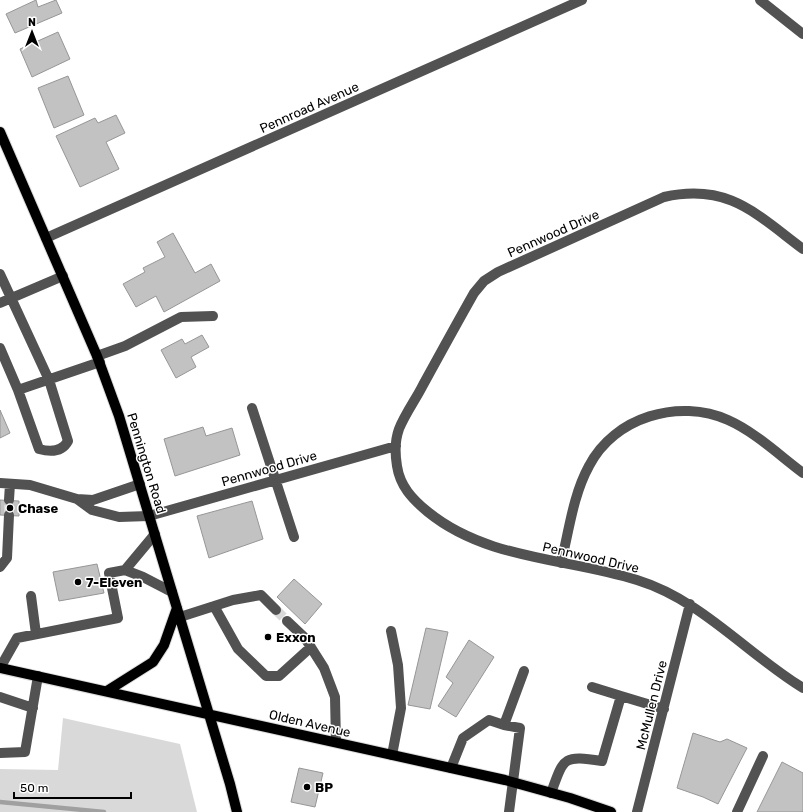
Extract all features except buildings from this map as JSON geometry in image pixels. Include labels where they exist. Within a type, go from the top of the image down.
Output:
[{"type":"main road","name":"Pennington Road","points":[[0,132],[99,359],[119,416],[230,784],[237,812]]},
{"type":"main road","points":[[107,691],[153,662],[164,645],[179,613]]},
{"type":"main road","name":"Olden Avenue","points":[[0,668],[514,782],[611,812]]},
{"type":"street","name":"Pennroad Avenue","points":[[46,238],[582,0]]},
{"type":"street","points":[[760,0],[803,34]]},
{"type":"street","name":"Pennwood Drive","points":[[803,249],[740,203],[722,196],[702,193],[683,193],[664,197],[498,272],[484,281],[474,293],[399,430],[396,446],[398,473],[405,490],[418,504],[440,522],[465,536],[491,547],[637,580],[666,591],[690,604],[803,688]]},
{"type":"street","points":[[0,274],[12,297],[49,380],[68,441],[64,448],[57,450],[39,449],[18,390],[0,348]]},
{"type":"street","points":[[0,303],[63,276]]},
{"type":"street","points":[[18,390],[49,380],[99,359],[181,317],[212,316]]},
{"type":"street","points":[[252,408],[294,537]]},
{"type":"street","points":[[561,563],[580,484],[589,464],[600,449],[614,436],[633,423],[652,415],[671,411],[690,410],[709,413],[728,420],[745,429],[803,473]]},
{"type":"street","name":"Pennwood Drive","points":[[78,499],[92,510],[118,517],[149,516],[396,446]]},
{"type":"street","points":[[10,500],[5,484],[30,485],[78,499],[93,500],[140,484]]},
{"type":"street","points":[[0,567],[7,558],[9,515]]},
{"type":"street","points":[[125,570],[155,534]]},
{"type":"street","points":[[0,668],[17,638],[118,618],[109,573],[125,570],[143,577],[172,592]]},
{"type":"street","points":[[179,613],[214,606],[247,596],[261,595],[276,610]]},
{"type":"street","points":[[31,596],[36,634]]},
{"type":"street","name":"McMullen Drive","points":[[638,812],[690,604]]},
{"type":"street","points":[[214,606],[238,649],[266,676],[279,676],[311,647]]},
{"type":"street","points":[[287,621],[305,638],[324,668],[335,697],[336,742]]},
{"type":"street","points":[[391,631],[398,665],[402,708],[392,755]]},
{"type":"street","points":[[504,725],[524,671]]},
{"type":"street","points":[[0,752],[25,752],[38,676]]},
{"type":"street","points":[[592,686],[664,708]]},
{"type":"street","points":[[551,793],[560,768],[568,760],[577,757],[602,761],[621,696]]},
{"type":"street","points":[[0,697],[33,708]]},
{"type":"street","points":[[451,768],[463,738],[489,720],[520,728],[509,812]]},
{"type":"street","points":[[738,812],[763,756]]},
{"type":"shaded area","points":[[63,718],[180,744],[197,812],[0,812],[0,769],[58,770]]},
{"type":"waterway","points":[[0,802],[104,812]]},
{"type":"tunnel","points":[[9,500],[9,515]]},
{"type":"tunnel","points":[[276,610],[287,621]]},
{"type":"place","name":"Chase","points":[[10,508]]},
{"type":"place","name":"7-Eleven","points":[[78,582]]},
{"type":"place","name":"Exxon","points":[[268,637]]},
{"type":"place","name":"BP","points":[[307,787]]}]
